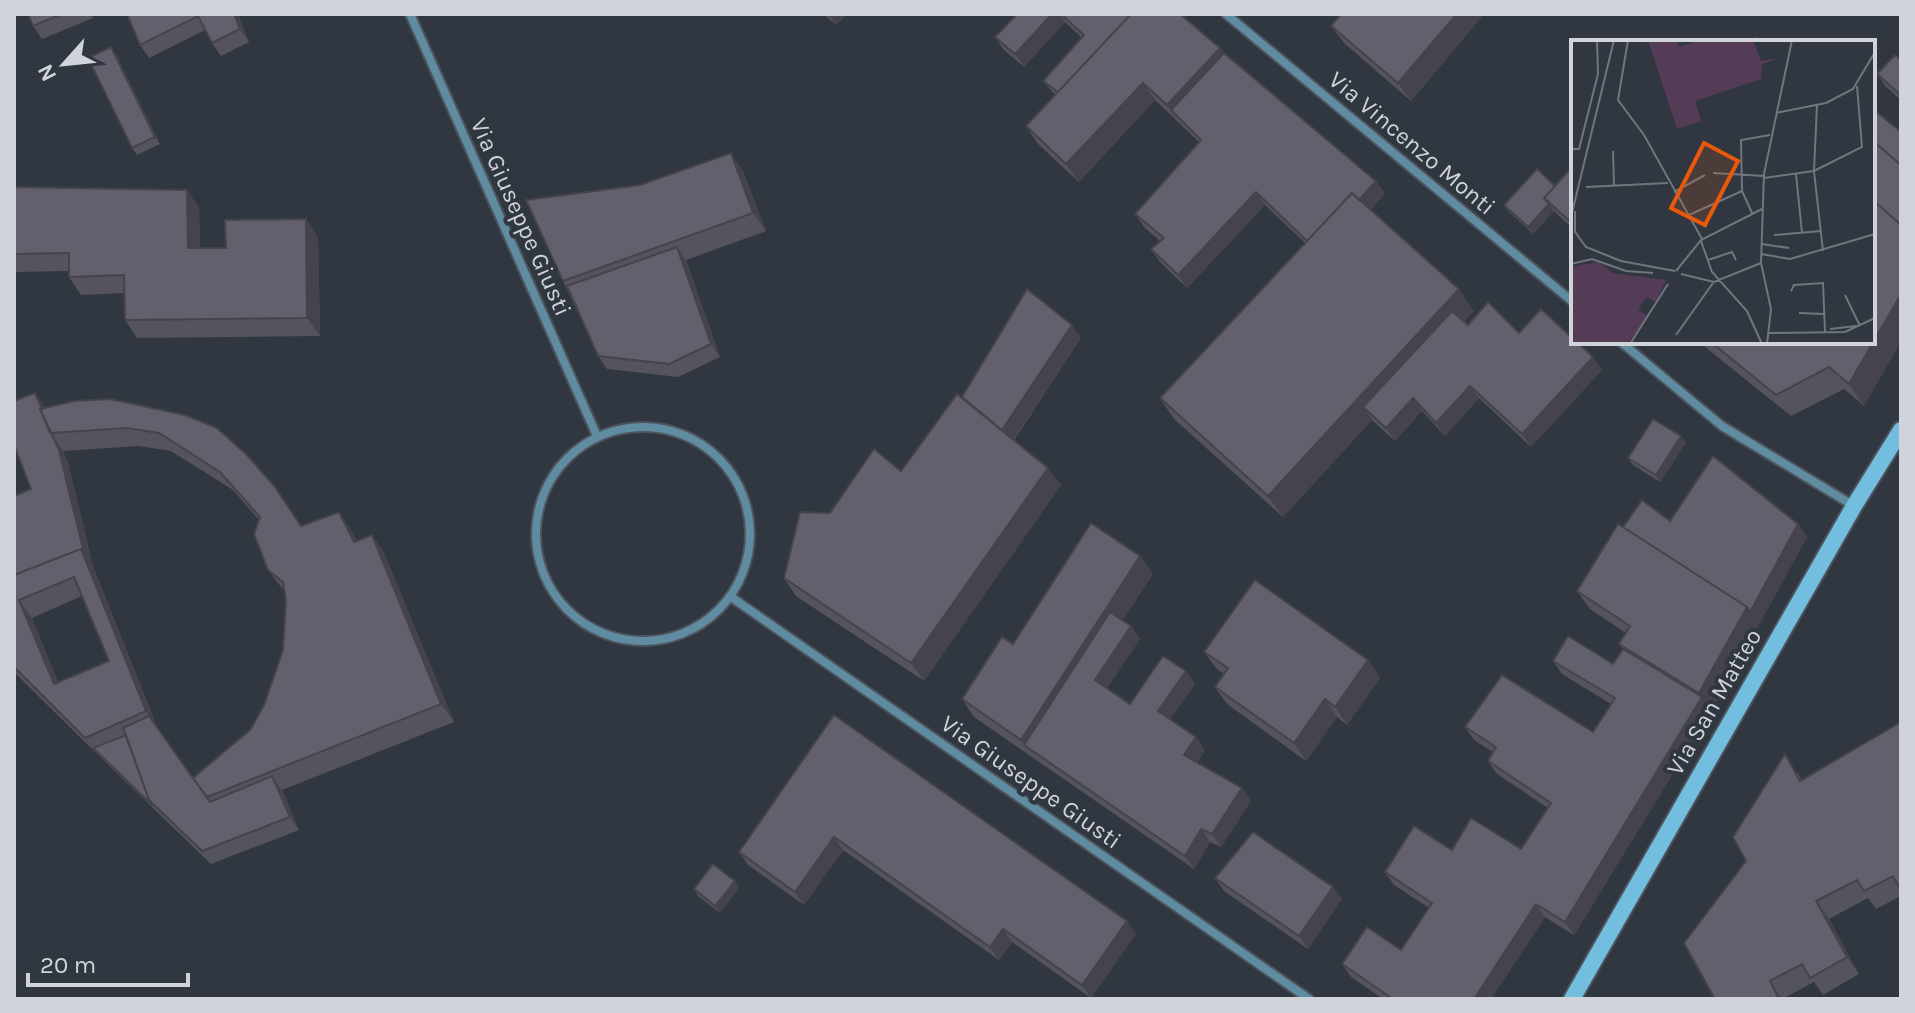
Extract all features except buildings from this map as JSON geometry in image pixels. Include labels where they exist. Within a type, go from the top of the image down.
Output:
[{"type":"street","name":"Via Giuseppe Giusti","points":[[410,14],[597,436]]},
{"type":"street","name":"Via Vincenzo Monti","points":[[1226,14],[1571,300]]},
{"type":"street","points":[[1623,344],[1722,426],[1854,506]]},
{"type":"street","points":[[653,426],[680,432],[706,446],[725,465],[740,488],[749,517],[750,544],[744,571],[731,597],[712,617],[689,632],[661,640],[633,641],[607,635],[581,621],[560,603],[545,580],[537,551],[536,524],[542,497],[556,471],[574,451],[597,436],[625,428],[653,426]]},
{"type":"street","name":"Via San Matteo","points":[[1572,999],[1854,506],[1901,430]]},
{"type":"street","name":"Via Giuseppe Giusti","points":[[731,597],[1309,999]]}]
